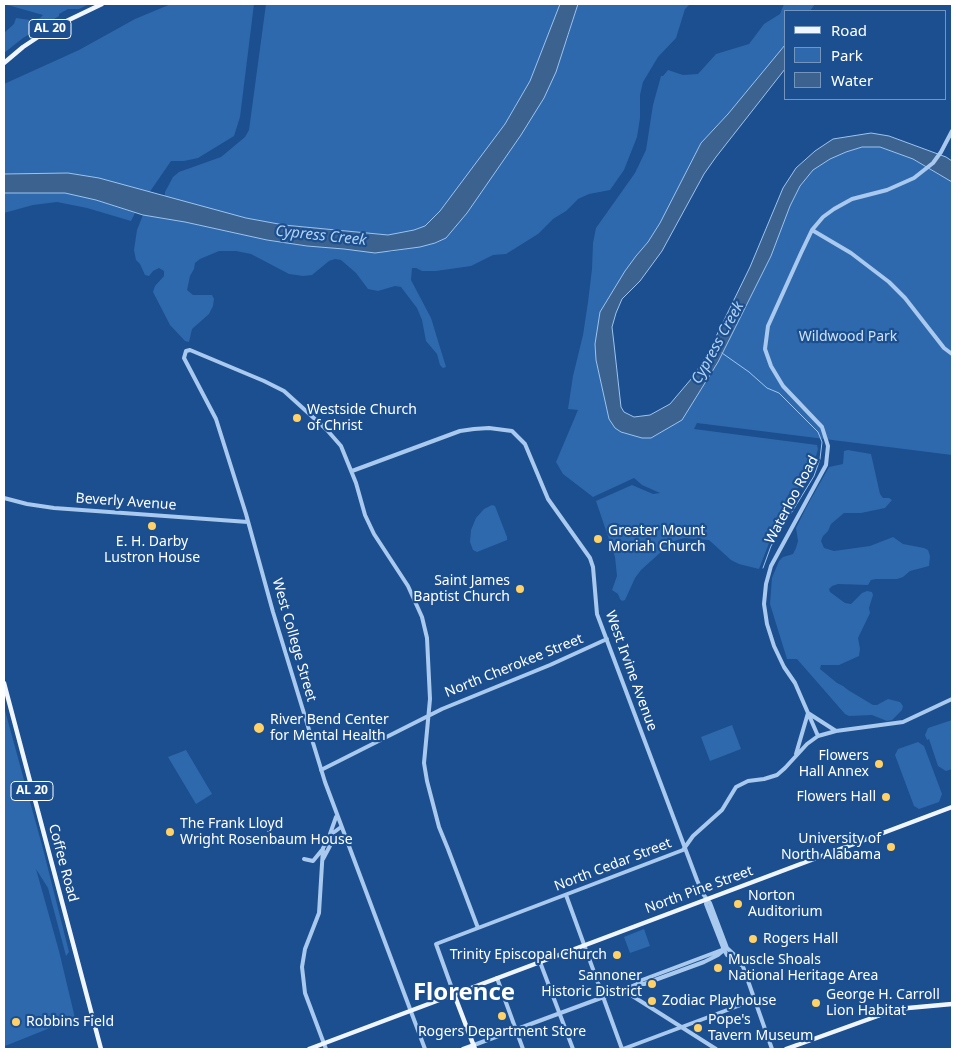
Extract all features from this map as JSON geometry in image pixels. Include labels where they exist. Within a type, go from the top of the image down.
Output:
[{"type":"main road","name":"AL 20","points":[[4,63],[23,47],[50,29],[102,4]]},
{"type":"main road","name":"Coffee Road","points":[[4,683],[101,1048]]},
{"type":"main road","name":"North Pine Street","points":[[309,1049],[952,807]]},
{"type":"main road","points":[[454,994],[474,1047],[463,1049]]},
{"type":"main road","points":[[786,1049],[897,1009],[952,1004]]},
{"type":"street","name":"Waterloo Road","points":[[818,736],[794,683],[774,646],[764,614],[768,574],[775,557],[823,470],[828,456],[828,446],[822,427],[783,386],[771,366],[765,349],[768,326],[800,253],[812,230],[823,217],[844,203],[909,181],[933,163],[948,141],[952,131]]},
{"type":"street","points":[[812,230],[851,253],[889,282],[905,298],[944,348],[952,354]]},
{"type":"street","name":"West College Street","points":[[352,471],[337,441],[284,391],[190,350],[186,351],[184,358],[216,419],[321,770],[336,814],[425,1049]]},
{"type":"street","name":"West Irvine Avenue","points":[[352,471],[460,431],[478,428],[506,430],[516,434],[525,444],[548,499],[590,558],[593,567],[597,614],[706,899],[706,904],[726,949]]},
{"type":"street","points":[[352,471],[365,515],[371,528],[408,586],[422,617],[428,655],[430,714],[424,763],[427,781],[439,827],[478,928]]},
{"type":"street","name":"Beverly Avenue","points":[[4,498],[54,508],[248,522]]},
{"type":"street","name":"North Cherokee Street","points":[[321,770],[430,714],[550,665],[607,639]]},
{"type":"street","points":[[818,736],[836,731],[903,722],[952,699]]},
{"type":"street","points":[[795,756],[808,713],[836,731]]},
{"type":"street","name":"North Cedar Street","points":[[454,994],[436,944],[651,863],[685,848],[693,836],[722,810],[736,787],[748,781],[764,779],[777,774],[807,744],[818,736]]},
{"type":"street","points":[[304,859],[313,861],[323,848],[329,837],[336,814]]},
{"type":"street","points":[[329,837],[341,827]]},
{"type":"street","points":[[321,861],[332,842],[338,838],[346,841]]},
{"type":"street","points":[[323,848],[319,913],[305,949],[302,968],[305,993],[326,1049]]},
{"type":"street","points":[[566,895],[602,997],[623,1049],[754,1000]]},
{"type":"street","points":[[703,959],[718,955],[726,949]]},
{"type":"street","points":[[726,949],[732,958]]},
{"type":"street","points":[[474,1047],[637,984],[644,984],[726,949]]},
{"type":"street","points":[[726,949],[741,961],[772,1049]]},
{"type":"street","points":[[718,955],[732,958],[739,962],[744,971]]},
{"type":"street","points":[[540,962],[573,1049]]},
{"type":"street","points":[[497,978],[523,1049]]},
{"type":"street","points":[[622,990],[716,1049]]},
{"type":"green space","points":[[4,4],[89,4],[79,9],[68,9],[59,14],[59,16],[23,38],[4,53],[4,33],[14,24],[16,18],[30,20],[40,18],[43,15]]},
{"type":"green space","points":[[171,4],[254,4],[240,117],[234,136],[198,158],[171,161],[149,193],[99,178],[69,173],[4,174],[4,84],[79,50],[135,19]]},
{"type":"green space","points":[[266,4],[560,4],[530,81],[505,124],[478,161],[440,211],[425,226],[388,235],[284,225],[246,218],[165,197],[165,192],[173,177],[179,172],[221,157],[245,137],[249,130]]},
{"type":"green space","points":[[578,4],[690,4],[685,9],[676,38],[658,57],[643,82],[640,95],[640,118],[637,137],[624,170],[610,190],[589,194],[578,199],[538,234],[506,254],[493,255],[471,266],[436,271],[422,271],[412,268],[411,280],[431,318],[446,367],[443,368],[440,365],[437,354],[426,341],[422,320],[417,308],[401,287],[395,286],[378,291],[368,289],[356,273],[341,260],[335,259],[329,261],[312,275],[303,276],[289,274],[251,254],[236,251],[219,251],[195,263],[187,290],[193,295],[212,295],[214,299],[213,306],[209,314],[192,329],[189,342],[185,341],[170,325],[153,292],[155,286],[164,276],[164,271],[159,268],[149,276],[145,275],[136,260],[134,250],[137,230],[143,215],[267,240],[307,246],[391,252],[436,243],[446,238],[467,213],[521,135],[567,40]]},
{"type":"green space","name":"Wildwood Park","points":[[784,4],[815,4],[811,10],[784,10],[784,46],[728,114],[701,143],[660,223],[625,271],[600,312],[595,344],[596,360],[609,419],[621,432],[642,438],[651,438],[682,420],[718,362],[771,256],[790,206],[800,186],[813,170],[830,159],[862,147],[880,147],[913,159],[952,182],[952,455],[697,423],[694,429],[817,445],[818,449],[813,467],[804,484],[788,495],[785,512],[773,533],[759,569],[731,560],[709,540],[684,538],[672,542],[641,570],[635,578],[625,600],[622,601],[618,594],[612,590],[617,576],[615,557],[596,501],[632,485],[653,494],[660,493],[642,485],[634,478],[593,497],[563,474],[556,462],[578,410],[568,409],[573,376],[583,335],[596,228],[635,173],[646,150],[653,105],[661,76],[668,70],[683,75],[698,74],[716,54],[749,44],[764,24],[780,14]]},
{"type":"green space","points":[[4,193],[65,193],[96,200],[135,213],[131,221],[87,208],[57,202],[33,205],[4,213]]},
{"type":"green space","points":[[844,451],[871,454],[880,494],[883,498],[892,500],[885,508],[861,513],[844,513],[831,524],[823,536],[821,541],[824,548],[834,551],[870,546],[893,537],[903,544],[928,550],[930,556],[929,566],[910,571],[897,579],[871,580],[868,585],[838,584],[829,589],[830,592],[845,603],[851,604],[862,593],[867,591],[872,592],[873,595],[869,608],[870,613],[858,638],[859,656],[839,665],[821,665],[820,669],[837,683],[873,705],[888,699],[900,702],[903,706],[902,710],[892,720],[887,721],[872,715],[849,716],[845,714],[797,659],[787,659],[770,604],[772,578],[779,561],[783,557],[793,554],[798,541],[796,528],[807,506],[829,467],[843,464]]},
{"type":"green space","points":[[492,505],[495,506],[507,540],[477,552],[473,550],[470,542],[471,530],[476,518],[484,509]]},
{"type":"green space","points":[[4,707],[69,952],[66,956],[48,888],[36,869],[75,1018],[5,1046],[6,1049],[4,1049]]},
{"type":"green space","points":[[952,720],[952,769],[946,771],[938,766],[929,739],[927,740],[925,735],[928,728]]},
{"type":"green space","points":[[732,725],[741,749],[710,761],[701,737]]},
{"type":"green space","points":[[918,742],[924,746],[942,794],[939,802],[919,809],[914,806],[895,755],[898,749]]},
{"type":"green space","points":[[186,750],[212,794],[196,804],[168,757]]},
{"type":"green space","points":[[644,929],[650,946],[630,953],[624,937]]},
{"type":"water","name":"Cypress Creek","points":[[560,4],[578,4],[556,72],[544,98],[467,213],[446,238],[435,243],[375,253],[307,246],[267,240],[143,215],[96,200],[65,193],[4,193],[4,174],[68,173],[99,178],[246,218],[284,225],[388,235],[414,230],[425,226],[440,211],[505,124],[530,81]]},
{"type":"water","name":"Cypress Creek","points":[[784,46],[784,70],[704,174],[662,251],[640,281],[622,299],[616,313],[612,327],[621,407],[624,412],[634,417],[650,415],[670,404],[692,378],[707,355],[750,267],[783,188],[796,168],[815,151],[833,139],[871,133],[889,136],[946,157],[952,161],[952,182],[913,159],[880,147],[862,147],[846,152],[830,159],[813,170],[800,186],[790,206],[771,256],[718,362],[682,420],[651,438],[642,438],[621,432],[615,428],[609,419],[596,360],[595,344],[600,312],[625,271],[660,223],[701,143],[728,114]]},
{"type":"waterway","points":[[722,353],[749,372],[767,388],[779,393],[818,432],[822,442],[820,459],[814,476],[771,546],[763,568]]},
{"type":"place","name":"Westside Church of Christ","points":[[297,418]]},
{"type":"place","name":"E. H. Darby Lustron House","points":[[152,526]]},
{"type":"place","name":"Greater Mount Moriah Church","points":[[598,539]]},
{"type":"place","name":"Saint James Baptist Church","points":[[520,589]]},
{"type":"place","name":"River Bend Center for Mental Health","points":[[259,728]]},
{"type":"place","name":"Flowers Hall Annex","points":[[879,764]]},
{"type":"place","name":"Flowers Hall","points":[[886,797]]},
{"type":"place","name":"The Frank Lloyd Wright Rosenbaum House","points":[[170,832]]},
{"type":"place","name":"University of North Alabama","points":[[891,847]]},
{"type":"place","name":"Norton Auditorium","points":[[738,904]]},
{"type":"place","name":"Rogers Hall","points":[[753,939]]},
{"type":"place","name":"Trinity Episcopal Church","points":[[617,955]]},
{"type":"place","name":"Muscle Shoals National Heritage Area","points":[[718,968]]},
{"type":"place","name":"Sannoner Historic District","points":[[652,984]]},
{"type":"place","name":"Zodiac Playhouse","points":[[652,1001]]},
{"type":"place","name":"George H. Carroll Lion Habitat","points":[[816,1003]]},
{"type":"place","name":"Rogers Department Store","points":[[502,1016]]},
{"type":"place","name":"Robbins Field","points":[[16,1022]]},
{"type":"place","name":"Pope's Tavern Museum","points":[[698,1028]]},
{"type":"district","name":"Florence","points":[[464,993]]}]
